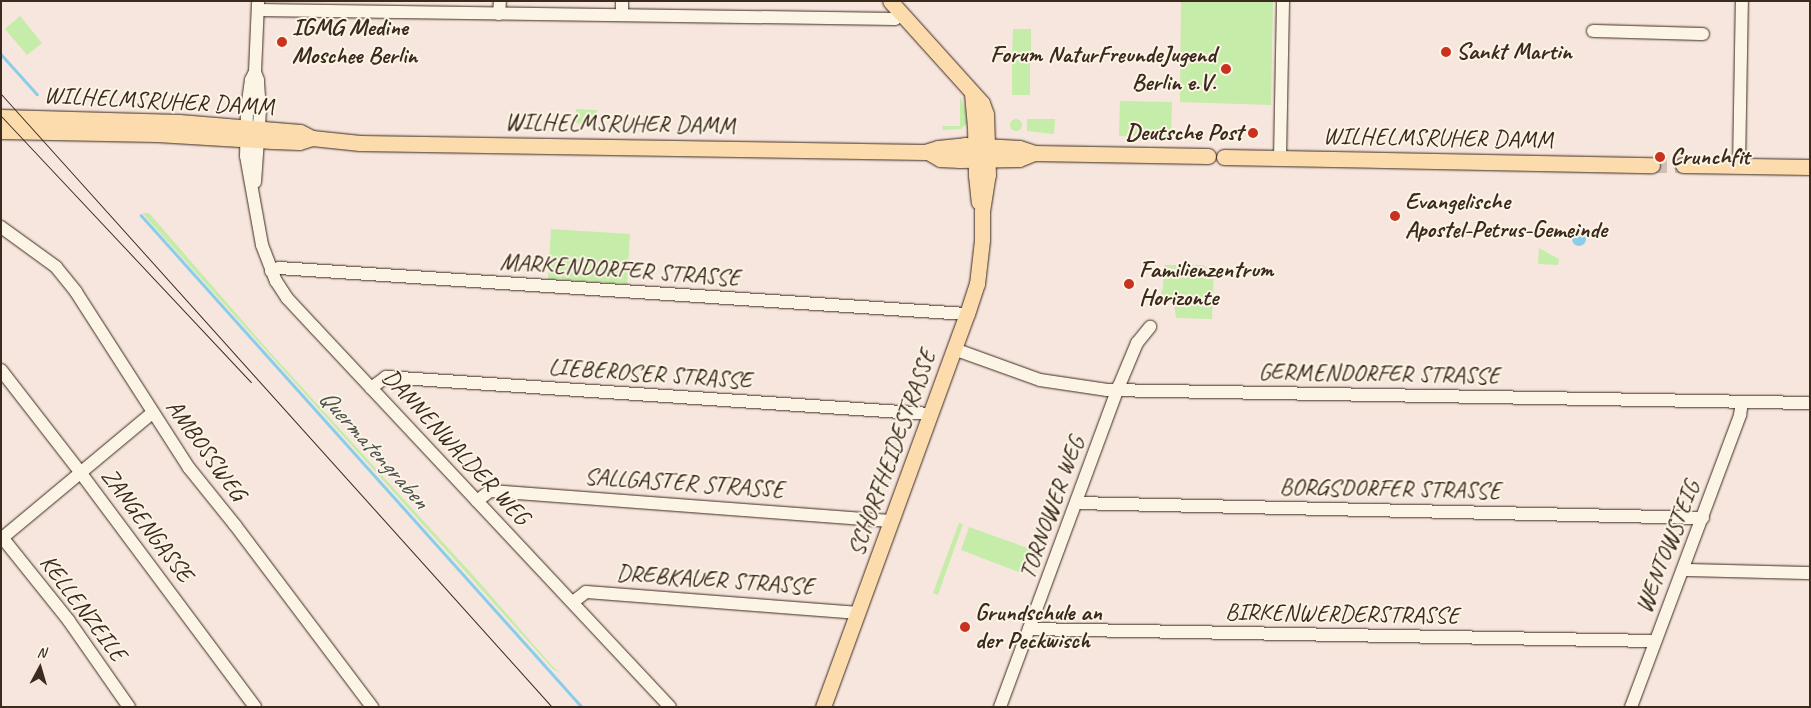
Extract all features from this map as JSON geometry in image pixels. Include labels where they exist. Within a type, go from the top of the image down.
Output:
[{"type":"main road","name":"SCHORFHEIDESTRASSE","points":[[823,707],[856,613],[968,314],[977,284],[982,240],[982,211],[977,188],[986,114],[982,103],[890,1]]},
{"type":"main road","name":"WILHELMSRUHER DAMM","points":[[1,117],[166,121],[253,134]]},
{"type":"main road","name":"WILHELMSRUHER DAMM","points":[[1,131],[157,134],[300,132],[312,138],[360,142],[928,152],[940,158],[982,153],[1019,159],[1034,153],[1208,156]]},
{"type":"main road","name":"WILHELMSRUHER DAMM","points":[[1224,157],[1652,165]]},
{"type":"main road","points":[[1683,165],[1810,168]]},
{"type":"street","points":[[622,1],[622,15]]},
{"type":"street","points":[[1280,158],[1282,1]]},
{"type":"street","points":[[1739,166],[1742,1]]},
{"type":"street","points":[[258,6],[500,8],[622,15],[895,19],[902,14]]},
{"type":"street","name":"DANNENWALDER WEG","points":[[258,6],[255,72],[258,80],[253,134],[246,156],[254,195],[256,220],[271,272],[287,298],[670,707]]},
{"type":"street","points":[[1593,31],[1703,34]]},
{"type":"street","name":"AMBOSSWEG","points":[[1,227],[56,267],[76,292],[152,413],[208,493],[235,525],[372,707]]},
{"type":"street","name":"MARKENDORFER STRASSE","points":[[271,272],[279,268],[968,314]]},
{"type":"street","name":"TORNOWER WEG","points":[[1000,707],[1118,391],[1137,343],[1150,327]]},
{"type":"street","name":"GERMENDORFER STRASSE","points":[[954,349],[1040,380],[1067,386],[1118,391],[1810,403]]},
{"type":"street","name":"ZANGENGASSE","points":[[1,370],[80,472],[255,707]]},
{"type":"street","name":"LIEBEROSER STRASSE","points":[[371,388],[386,377],[930,414]]},
{"type":"street","name":"WENTOWSTEIG","points":[[1631,707],[1703,518],[1740,415],[1742,402]]},
{"type":"street","points":[[2,538],[152,413]]},
{"type":"street","name":"SALLGASTER STRASSE","points":[[478,500],[490,491],[891,521]]},
{"type":"street","name":"BORGSDORFER STRASSE","points":[[1076,503],[1703,518]]},
{"type":"street","name":"KELLENZEILE","points":[[2,538],[69,621],[129,707]]},
{"type":"street","points":[[1684,570],[1810,573]]},
{"type":"street","name":"DREBKAUER STRASSE","points":[[573,602],[586,592],[856,613]]},
{"type":"street","name":"BIRKENWERDERSTRASSE","points":[[1029,629],[1655,642]]},
{"type":"green space","name":"Forum NaturFreundeJugend Berlin e.V.","points":[[1181,1],[1273,1],[1271,105],[1180,102]]},
{"type":"green space","points":[[20,16],[42,43],[27,55],[5,29]]},
{"type":"green space","points":[[1013,29],[1031,29],[1031,57],[1012,57]]},
{"type":"green space","points":[[1012,60],[1030,60],[1030,95],[1012,95]]},
{"type":"green space","points":[[960,97],[965,107],[968,122],[961,129],[943,130],[942,126],[960,126]]},
{"type":"green space","points":[[1120,101],[1172,102],[1171,137],[1119,136]]},
{"type":"green space","points":[[576,109],[597,110],[595,118],[583,117],[583,124],[576,123]]},
{"type":"green space","points":[[1014,119],[1018,119],[1022,125],[1018,131],[1014,131],[1010,127],[1010,123]]},
{"type":"green space","points":[[1027,119],[1055,119],[1054,134],[1027,131]]},
{"type":"green space","points":[[142,213],[149,213],[268,350],[480,583],[553,667],[561,673],[553,669]]},
{"type":"green space","points":[[551,229],[630,234],[627,284],[548,279]]},
{"type":"green space","points":[[1539,248],[1559,259],[1558,265],[1538,264]]},
{"type":"green space","points":[[1164,265],[1204,265],[1204,267],[1214,268],[1212,319],[1176,318],[1174,304],[1160,296],[1163,288]]},
{"type":"green space","points":[[959,523],[963,524],[938,595],[933,593]]},
{"type":"green space","points":[[969,527],[1033,550],[1024,574],[961,550]]},
{"type":"water","points":[[1579,232],[1584,234],[1586,239],[1584,244],[1579,246],[1574,244],[1572,239],[1574,234]]},
{"type":"waterway","name":"Quermatengraben","points":[[1,54],[37,94]]},
{"type":"waterway","name":"Quermatengraben","points":[[141,215],[582,707]]},
{"type":"tunnel","points":[[1652,165],[1683,165]]},
{"type":"tram line","points":[[1,94],[552,707]]},
{"type":"tram line","points":[[1,116],[251,382]]},
{"type":"place","name":"IGMG Medine Moschee Berlin","points":[[282,42]]},
{"type":"place","name":"Sankt Martin","points":[[1446,52]]},
{"type":"place","name":"Forum NaturFreundeJugend Berlin e.V.","points":[[1226,69]]},
{"type":"place","name":"Deutsche Post","points":[[1253,133]]},
{"type":"place","name":"Crunchfit","points":[[1660,157]]},
{"type":"place","name":"Evangelische Apostel-Petrus-Gemeinde","points":[[1395,216]]},
{"type":"place","name":"Familienzentrum Horizonte","points":[[1129,284]]},
{"type":"place","name":"Grundschule an der Peckwisch","points":[[965,627]]}]
